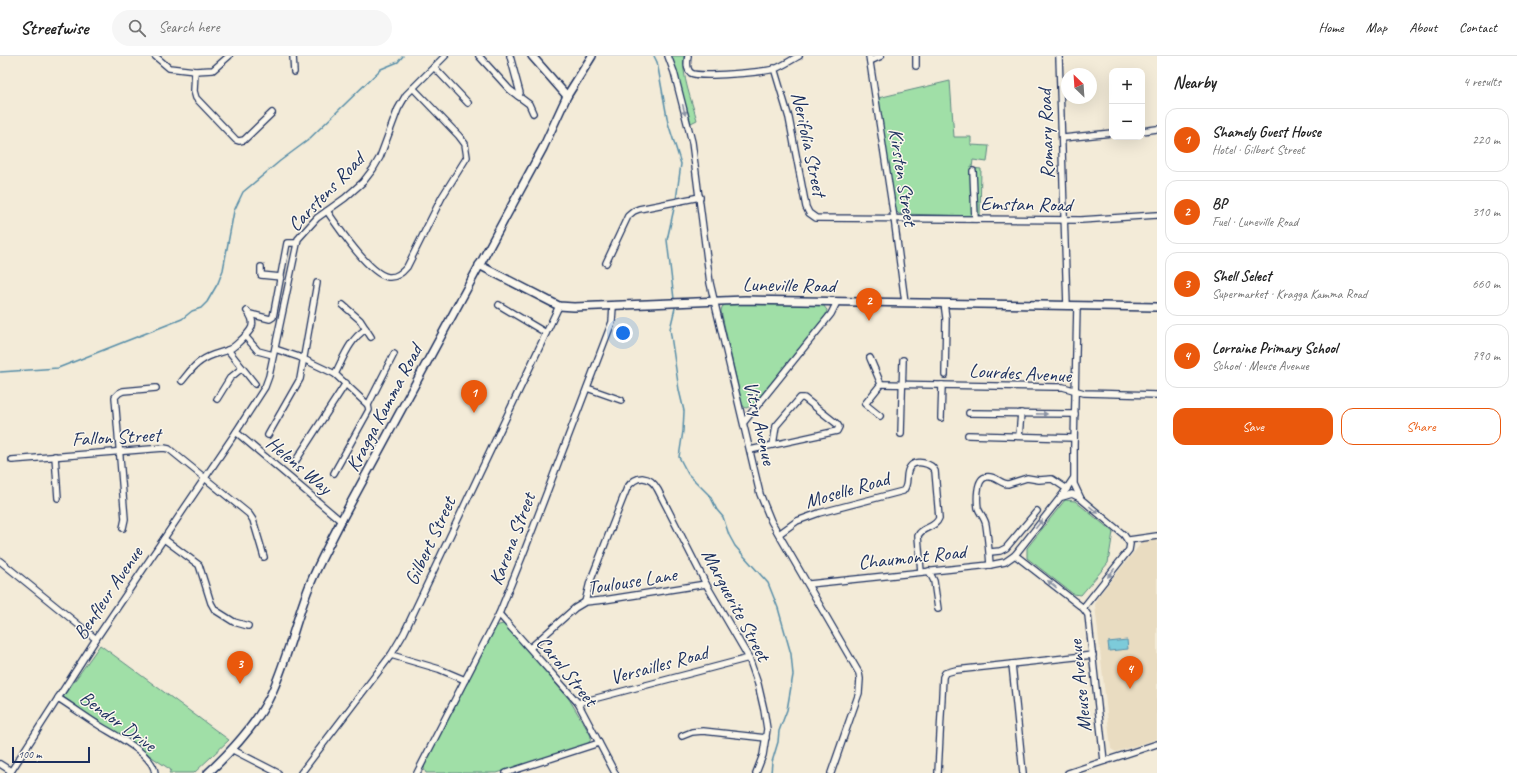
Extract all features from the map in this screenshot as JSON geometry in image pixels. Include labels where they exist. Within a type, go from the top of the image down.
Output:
[{"type":"main road","points":[[532,56],[567,96]]},
{"type":"main road","name":"Kragga Kamma Road","points":[[208,773],[233,750],[263,710],[273,690],[309,587],[341,521],[543,148],[567,96],[592,56]]},
{"type":"main road","name":"Luneville Road","points":[[479,266],[559,306],[574,308],[745,300],[1157,307]]},
{"type":"street","points":[[155,56],[168,68],[195,71],[214,70],[229,56]]},
{"type":"street","points":[[293,56],[294,72]]},
{"type":"street","name":"Carstens Road","points":[[236,432],[268,381],[297,243],[302,234],[317,218],[355,190],[373,169],[380,157],[398,109],[406,96],[445,56]]},
{"type":"street","points":[[479,56],[518,96],[529,104],[533,113]]},
{"type":"street","points":[[510,56],[520,93],[518,96]]},
{"type":"street","name":"Vitry Avenue","points":[[668,56],[674,72],[692,142],[700,197],[706,257],[760,494],[767,512],[779,534],[856,665],[860,680],[859,693],[831,773]]},
{"type":"street","points":[[688,56],[687,66],[690,72],[694,74],[707,75],[774,68],[799,56]]},
{"type":"street","points":[[869,59],[881,56]]},
{"type":"street","points":[[916,56],[916,66]]},
{"type":"street","name":"Romary Road","points":[[1059,56],[1063,138],[1067,306]]},
{"type":"street","name":"Kirsten Street","points":[[869,59],[894,218],[905,302]]},
{"type":"street","points":[[434,67],[468,104]]},
{"type":"street","name":"Nerifolia Street","points":[[774,68],[789,118],[804,200],[809,213],[816,218],[894,218]]},
{"type":"street","points":[[195,71],[194,91],[196,98],[236,140],[244,140],[272,113]]},
{"type":"street","points":[[327,211],[352,245],[379,274],[392,277],[401,273],[407,267],[442,197],[466,157],[465,144],[459,136],[413,88]]},
{"type":"street","points":[[1145,130],[1157,129]]},
{"type":"street","points":[[1063,138],[1109,133]]},
{"type":"street","points":[[973,171],[975,219]]},
{"type":"street","points":[[606,263],[631,212],[639,209],[700,197]]},
{"type":"street","name":"Emstan Road","points":[[894,218],[1064,220],[1157,215]]},
{"type":"street","points":[[182,381],[202,360],[216,353],[228,350],[245,336],[252,325],[252,318],[248,312],[270,319],[273,317],[287,243],[297,243]]},
{"type":"street","points":[[261,267],[261,275],[281,277]]},
{"type":"street","points":[[268,435],[300,379],[317,282]]},
{"type":"street","points":[[744,422],[831,314],[837,302]]},
{"type":"street","points":[[944,303],[946,318],[945,375]]},
{"type":"street","points":[[343,305],[357,316],[371,337]]},
{"type":"street","points":[[499,305],[546,333]]},
{"type":"street","name":"Gilbert Street","points":[[301,773],[391,655],[404,633],[559,306]]},
{"type":"street","name":"Karena Street","points":[[418,773],[499,614],[612,322],[613,306]]},
{"type":"street","points":[[1077,306],[1073,478],[1081,499]]},
{"type":"street","points":[[335,374],[350,344],[355,337],[366,329]]},
{"type":"street","points":[[245,336],[258,351],[274,352],[303,358],[335,374],[368,405]]},
{"type":"street","points":[[228,350],[255,384]]},
{"type":"street","points":[[334,472],[369,410],[368,405],[394,354]]},
{"type":"street","points":[[870,358],[881,384],[865,404],[880,416]]},
{"type":"street","points":[[901,434],[903,360]]},
{"type":"street","points":[[217,399],[230,378],[242,368]]},
{"type":"street","points":[[295,462],[346,383]]},
{"type":"street","name":"Lourdes Avenue","points":[[881,384],[1063,387],[1093,394],[1157,395]]},
{"type":"street","points":[[941,418],[942,385]]},
{"type":"street","points":[[123,528],[125,519],[115,400],[116,396],[123,391],[156,388]]},
{"type":"street","points":[[587,388],[621,400]]},
{"type":"street","points":[[750,450],[773,445],[837,431],[838,426],[804,398],[800,398],[776,426],[773,445]]},
{"type":"street","points":[[969,413],[1075,414]]},
{"type":"street","points":[[1019,436],[1021,413]]},
{"type":"street","name":"Helens Way","points":[[236,432],[341,521]]},
{"type":"street","name":"Benfleur Avenue","points":[[11,772],[96,639],[236,432]]},
{"type":"street","points":[[968,435],[1074,438]]},
{"type":"street","name":"Fallon Street","points":[[12,460],[167,448],[246,511],[251,517],[264,557]]},
{"type":"street","points":[[55,456],[58,498]]},
{"type":"street","name":"Moselle Road","points":[[779,534],[797,521],[819,513],[903,491],[907,486],[910,467],[915,464],[928,464],[933,467],[935,471],[939,518],[936,524],[923,529],[918,536],[921,572]]},
{"type":"street","points":[[990,565],[990,552],[986,523],[979,510],[978,503],[978,488],[983,478],[993,477],[1006,484],[1027,478],[1039,480],[1052,479],[1067,489]]},
{"type":"street","name":"Marguerite Street","points":[[585,602],[590,582],[627,488],[631,483],[640,479],[645,478],[653,482],[706,584],[749,658],[758,684],[766,721],[766,738],[763,755],[756,773]]},
{"type":"street","points":[[1060,498],[1072,494],[1081,499],[1129,540],[1129,550],[1083,608],[1015,555],[1067,489],[1073,478]]},
{"type":"street","points":[[990,552],[1000,551],[1006,548],[1037,511]]},
{"type":"street","points":[[1129,540],[1157,536]]},
{"type":"street","points":[[164,539],[199,565],[211,603],[215,610],[234,622],[248,626]]},
{"type":"street","name":"Chaumont Road","points":[[809,584],[990,565],[1005,562],[1015,555]]},
{"type":"street","points":[[0,561],[96,639]]},
{"type":"street","points":[[929,571],[934,581],[938,609]]},
{"type":"street","name":"Toulouse Lane","points":[[530,648],[575,608],[585,602],[706,584]]},
{"type":"street","name":"Meuse Avenue","points":[[1083,608],[1088,615],[1104,761]]},
{"type":"street","name":"Carol Street","points":[[499,614],[578,704],[615,773]]},
{"type":"street","points":[[391,655],[439,669],[466,680]]},
{"type":"street","points":[[938,773],[943,677],[945,673],[956,670],[1093,656]]},
{"type":"street","name":"Versailles Road","points":[[578,704],[749,658]]},
{"type":"street","points":[[1012,664],[1023,773]]},
{"type":"street","name":"Bendor Drive","points":[[58,698],[96,724],[134,747],[152,765],[155,773]]},
{"type":"street","points":[[682,736],[692,732],[703,731],[766,738]]},
{"type":"street","points":[[506,773],[599,743]]},
{"type":"street","points":[[1068,773],[1157,744]]},
{"type":"street","points":[[233,750],[278,773]]},
{"type":"street","points":[[0,764],[11,772]]},
{"type":"shaded area","points":[[1157,539],[1157,739],[1116,752],[1111,749],[1095,605],[1097,598],[1143,541]]},
{"type":"green space","points":[[671,56],[684,56],[683,63],[685,79],[697,120],[691,123]]},
{"type":"green space","points":[[950,81],[954,137],[971,137],[971,145],[989,146],[987,162],[973,160],[972,168],[981,169],[980,216],[899,214],[895,210],[878,98]]},
{"type":"green space","points":[[727,303],[823,305],[827,310],[826,315],[759,398],[753,405],[746,408],[742,404],[721,311],[722,307]]},
{"type":"green space","points":[[1065,500],[1075,501],[1113,532],[1108,563],[1081,595],[1073,594],[1027,558],[1027,548]]},
{"type":"green space","points":[[503,624],[508,627],[569,699],[590,734],[590,741],[585,745],[497,773],[426,773],[424,769],[425,763],[494,628]]},
{"type":"green space","points":[[100,645],[229,740],[194,773],[169,773],[171,770],[63,697]]},
{"type":"water","points":[[1127,640],[1128,649],[1109,651],[1108,642]]},
{"type":"waterway","points":[[0,372],[58,368],[182,319],[192,311],[201,308],[207,302],[218,283],[223,270],[234,211],[243,192],[307,141],[381,69],[398,62],[403,56]]},
{"type":"waterway","points":[[654,56],[657,62],[668,123],[681,164],[676,200]]},
{"type":"waterway","points":[[674,299],[667,240],[675,204]]},
{"type":"waterway","points":[[675,308],[670,329],[679,390],[684,411],[679,457],[688,474],[710,496],[717,510],[723,517],[729,535],[735,546],[768,583],[778,608],[791,654],[793,675],[787,710],[779,731],[771,773]]},
{"type":"place","name":"BP","points":[[869,321]]},
{"type":"place","name":"Shamely Guest House","points":[[474,413]]},
{"type":"place","name":"Shell Select","points":[[240,684]]},
{"type":"place","name":"Lorraine Primary School","points":[[1130,689]]}]
